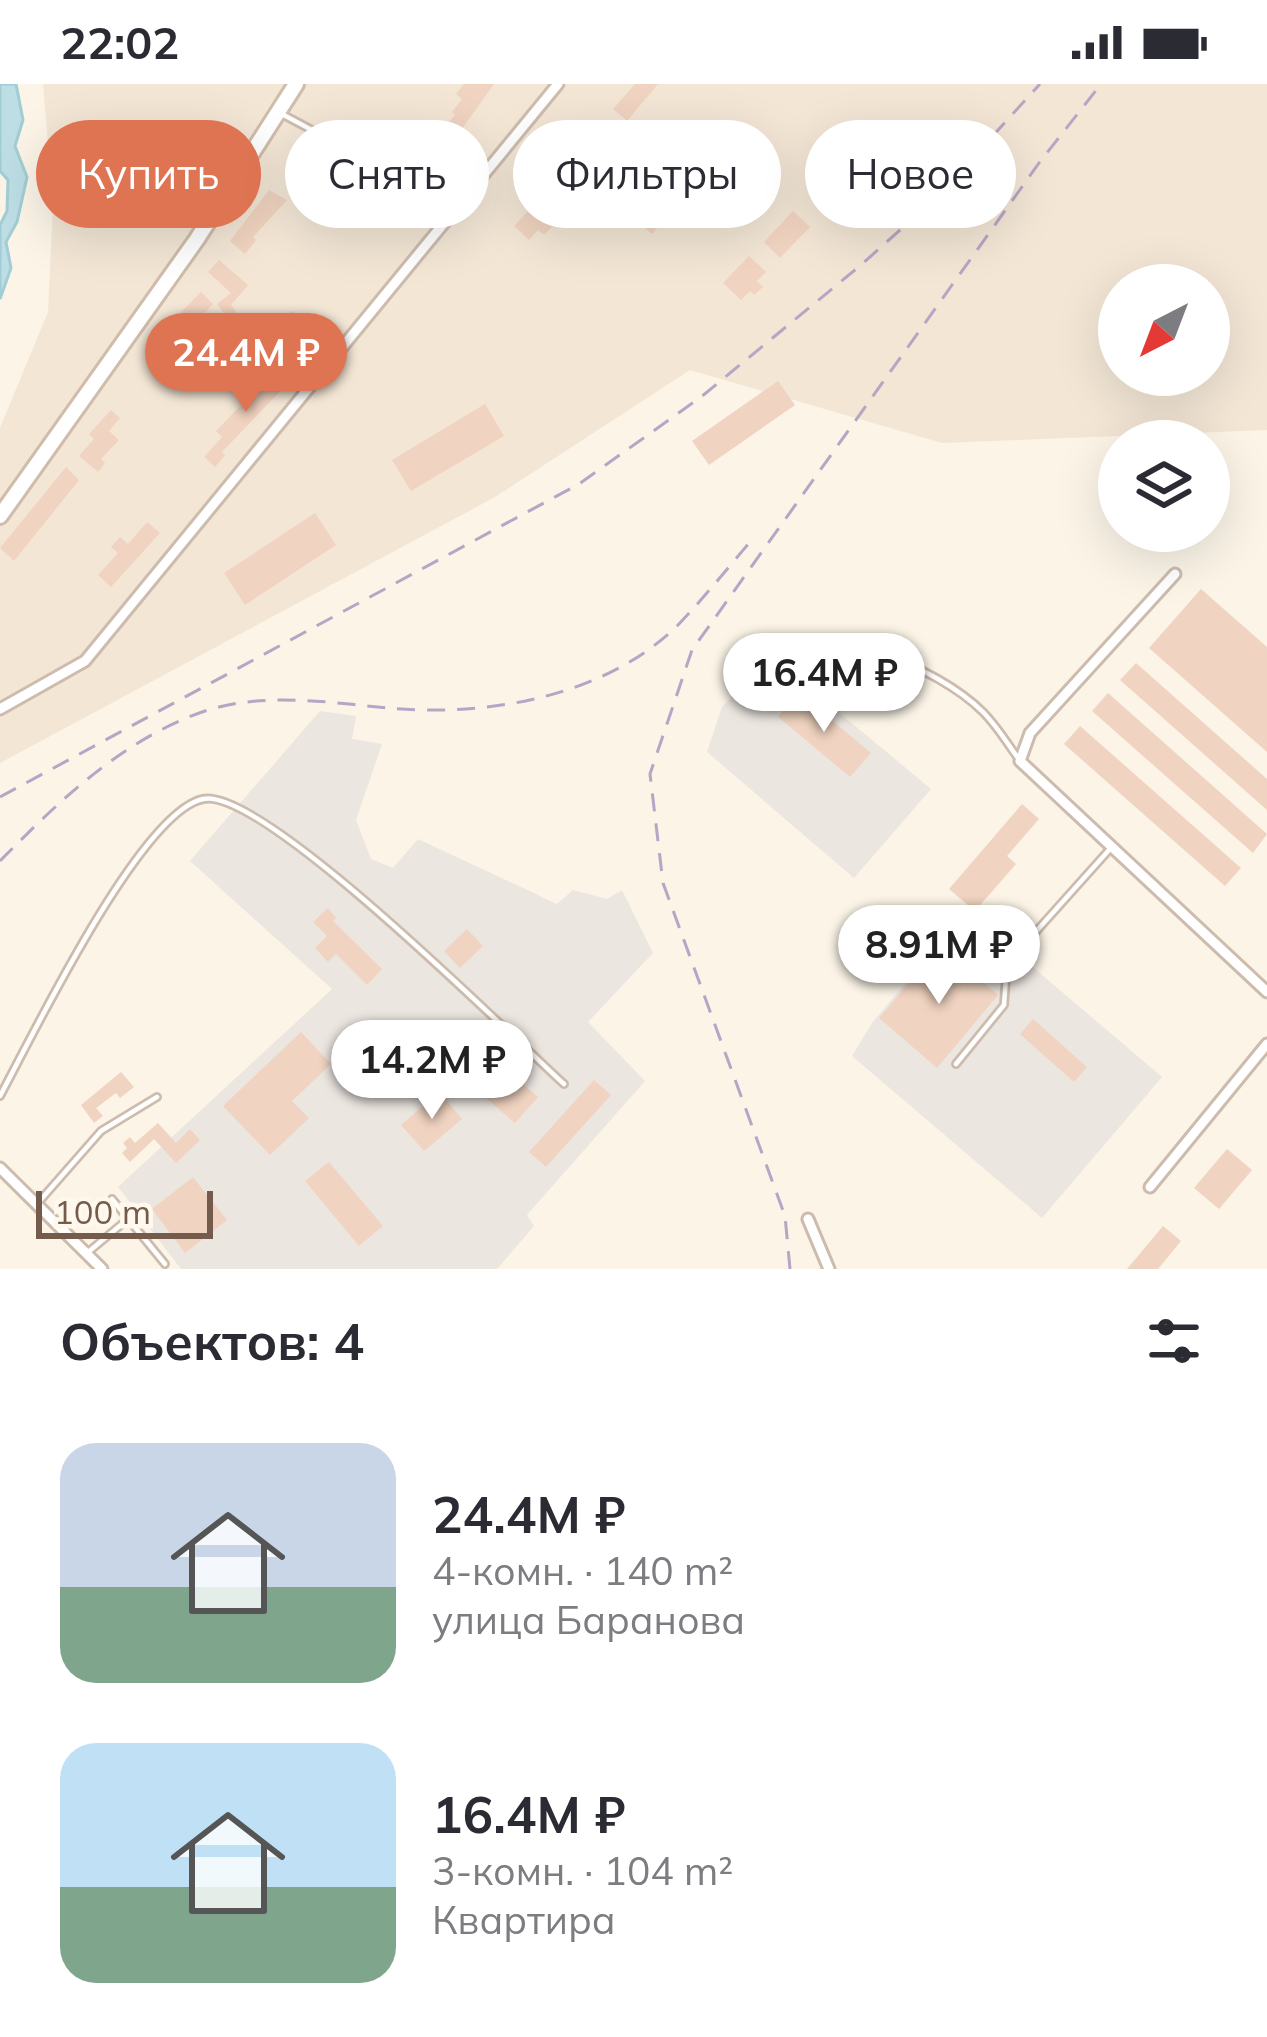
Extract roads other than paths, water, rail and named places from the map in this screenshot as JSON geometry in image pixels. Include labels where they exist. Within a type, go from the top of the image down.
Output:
[{"type":"street","points":[[0,517],[197,239],[296,84]]},
{"type":"street","points":[[489,167],[558,84]]},
{"type":"street","points":[[0,709],[85,661],[439,228]]},
{"type":"street","points":[[1175,574],[1030,733],[1021,761],[1267,992]]},
{"type":"street","points":[[1150,1187],[1267,1044]]},
{"type":"street","points":[[0,1168],[102,1269]]},
{"type":"street","points":[[808,1219],[829,1269]]},
{"type":"lane","points":[[279,112],[294,120]]},
{"type":"lane","points":[[783,694],[793,674],[820,653],[864,649],[887,655],[982,710],[1021,761]]},
{"type":"lane","points":[[0,1096],[113,894],[162,828],[203,798],[220,798],[242,808],[312,854],[564,1084]]},
{"type":"lane","points":[[956,1064],[1004,1005],[1007,964],[1111,848]]},
{"type":"lane","points":[[37,1205],[101,1131],[157,1097]]},
{"type":"lane","points":[[112,1199],[165,1264]]},
{"type":"lane","points":[[87,1253],[128,1219]]},
{"type":"water","points":[[0,84],[16,84],[23,120],[15,146],[27,177],[17,222],[6,242],[11,268],[0,299],[0,225],[7,211],[8,180],[0,171]]},
{"type":"railway","points":[[0,797],[579,484],[701,397],[861,265],[936,198],[1040,84]]},
{"type":"railway","points":[[790,1269],[785,1216],[663,883],[650,774],[692,650],[1039,163],[1101,84]]},
{"type":"railway","points":[[0,861],[94,774],[147,738],[205,711],[272,700],[463,709],[503,705],[579,686],[648,650],[678,625],[750,542]]}]
